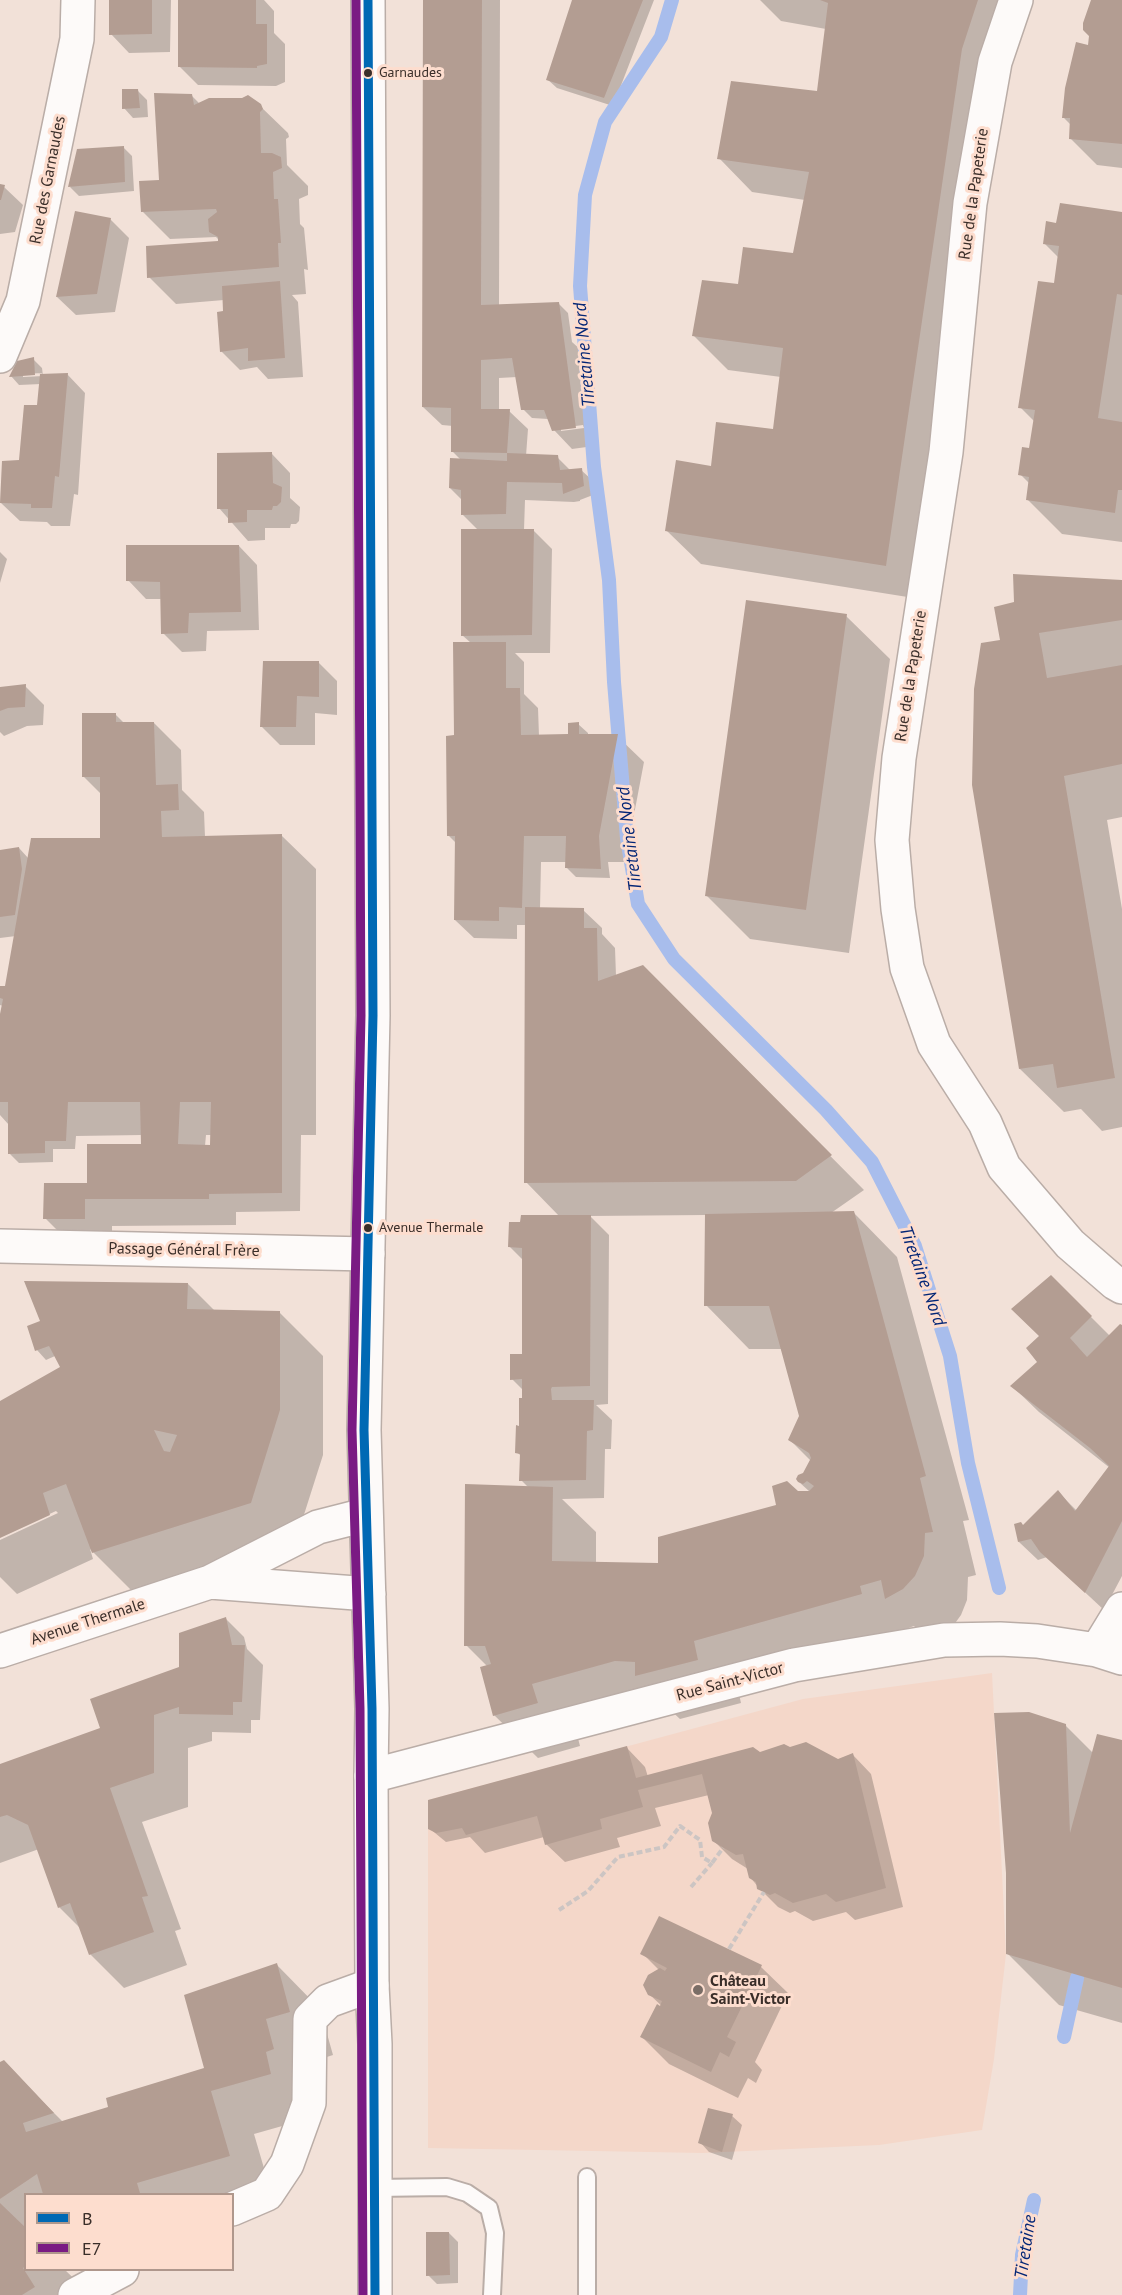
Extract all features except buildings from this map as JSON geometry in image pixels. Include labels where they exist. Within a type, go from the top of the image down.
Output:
[{"type":"street","name":"Rue des Garnaudes","points":[[0,356],[23,301],[77,39],[78,0]]},
{"type":"street","points":[[368,0],[373,1026],[364,1430],[372,1709],[375,2295]]},
{"type":"street","name":"Rue de la Papeterie","points":[[1016,0],[995,62],[970,203],[946,452],[899,758],[892,840],[898,909],[907,968],[934,1044],[985,1123],[1004,1167],[1070,1244],[1122,1287]]},
{"type":"street","name":"Passage Général Frère","points":[[0,1246],[368,1254]]},
{"type":"street","name":"Avenue Thermale","points":[[0,1651],[210,1582],[318,1527],[365,1515]]},
{"type":"street","name":"Avenue Thermale","points":[[210,1582],[369,1594]]},
{"type":"street","name":"Rue Saint-Victor","points":[[371,1776],[794,1665],[944,1640],[1018,1640],[1109,1654],[1122,1609]]},
{"type":"street","points":[[234,2209],[267,2194],[287,2164],[309,2103],[310,2019],[328,2001],[372,1985]]},
{"type":"street","points":[[75,2295],[120,2271]]},
{"type":"lane","points":[[586,2177],[587,2295]]},
{"type":"lane","points":[[375,2188],[447,2187],[467,2193],[489,2208],[495,2232],[492,2295]]},
{"type":"path","points":[[559,1910],[588,1891],[618,1857],[664,1847],[680,1826],[700,1840],[702,1857],[712,1863]]},
{"type":"path","points":[[691,1887],[723,1848]]},
{"type":"path","points":[[729,1949],[764,1892]]},
{"type":"shaded area","points":[[992,1673],[1006,1954],[994,2059],[982,2130],[879,2145],[703,2153],[428,2148],[428,1800],[803,1699]]},
{"type":"waterway","name":"Tiretaine Nord","points":[[672,0],[661,37],[605,122],[585,195],[580,286],[594,467],[609,580],[614,682],[627,838],[638,904],[674,959],[826,1110],[872,1162],[915,1246],[950,1356],[968,1463],[999,1588]]},
{"type":"waterway","name":"Tiretaine","points":[[1064,2037],[1077,1978]]},
{"type":"waterway","name":"Tiretaine","points":[[1020,2295],[1022,2255],[1034,2200]]},
{"type":"transit line","name":"E7","points":[[356,0],[361,1015],[352,1430],[360,1709],[363,2295]]},
{"type":"transit line","name":"B","points":[[368,0],[373,1015],[364,1430],[372,1709],[375,2295]]},
{"type":"place","name":"Garnaudes","points":[[368,73]]},
{"type":"place","name":"Avenue Thermale","points":[[368,1228]]},
{"type":"place","name":"Château Saint-Victor","points":[[698,1990]]}]
